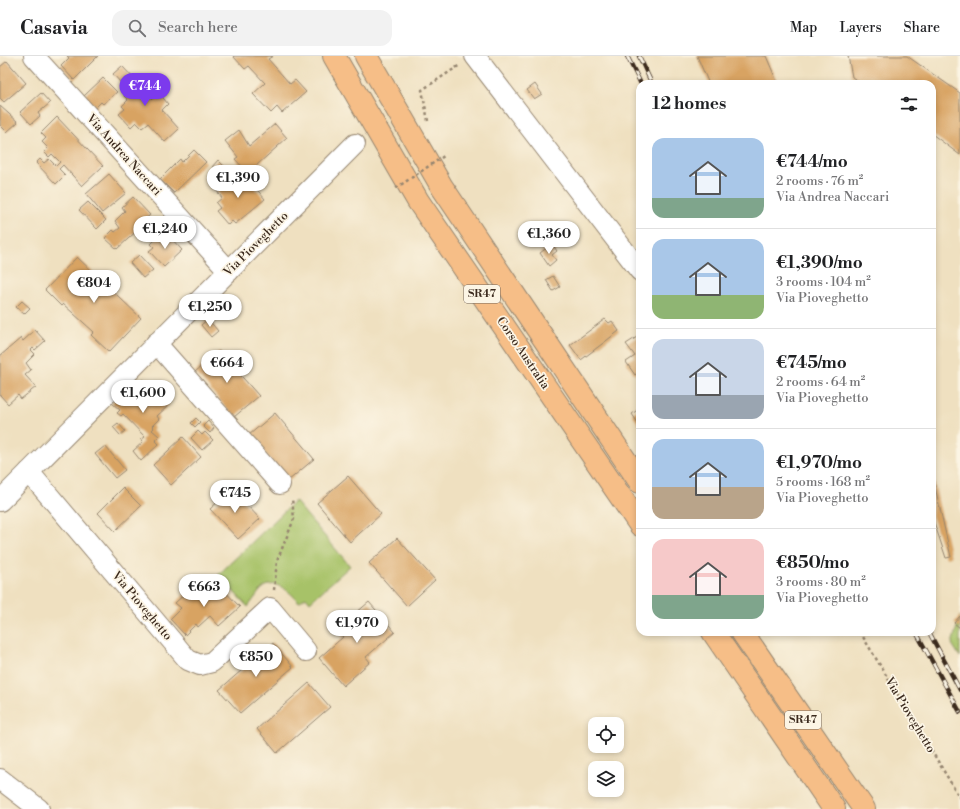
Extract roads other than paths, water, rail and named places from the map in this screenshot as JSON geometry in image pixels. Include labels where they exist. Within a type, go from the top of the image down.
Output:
[{"type":"highway","name":"Corso Australia","points":[[334,56],[418,201],[636,519]]},
{"type":"highway","name":"SR47","points":[[366,56],[442,187],[636,476]]},
{"type":"highway","name":"SR47","points":[[716,636],[834,809]]},
{"type":"highway","name":"SR47","points":[[745,636],[864,809]]},
{"type":"street","name":"Via Andrea Naccari","points":[[34,56],[229,271]]},
{"type":"street","points":[[468,60],[636,266]]},
{"type":"street","name":"Via Pioveghetto","points":[[0,501],[355,144]]},
{"type":"street","points":[[156,343],[280,484]]},
{"type":"street","name":"Via Pioveghetto","points":[[29,472],[188,660],[200,665],[212,662],[270,608],[306,651]]},
{"type":"street","points":[[0,779],[39,809]]},
{"type":"railway","points":[[627,56],[639,80]]},
{"type":"railway","points":[[639,56],[650,80]]},
{"type":"railway","points":[[918,636],[960,712]]},
{"type":"railway","points":[[931,636],[960,690]]}]
